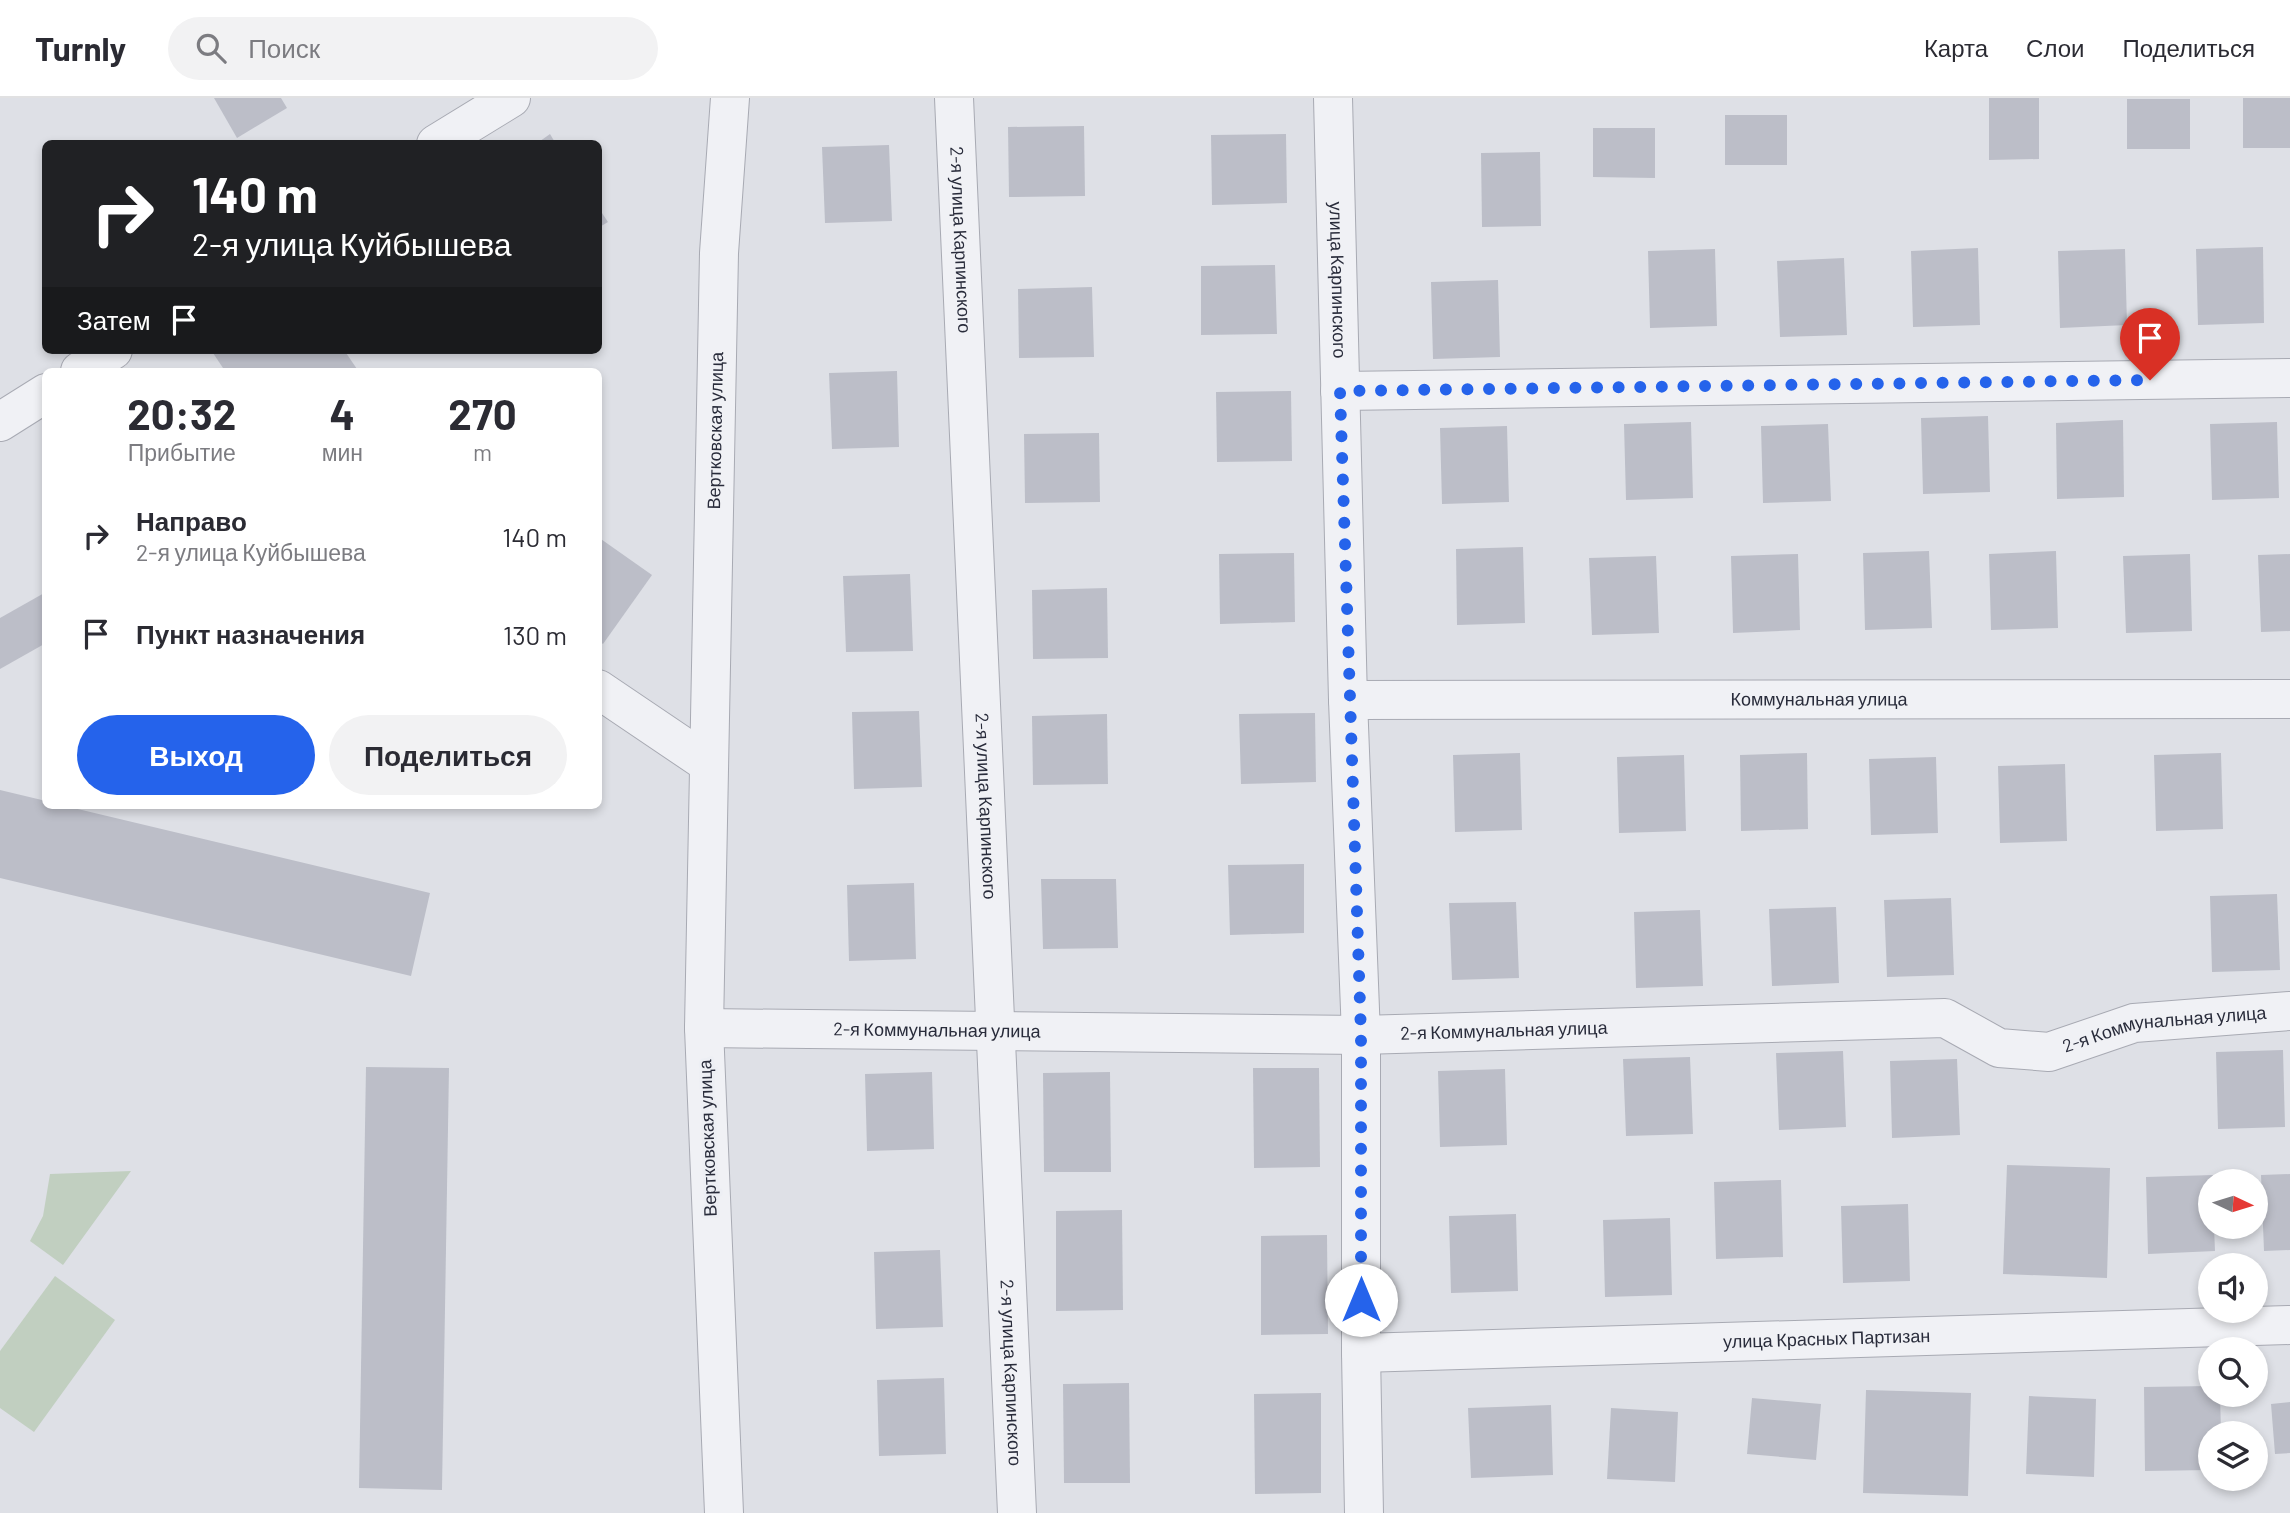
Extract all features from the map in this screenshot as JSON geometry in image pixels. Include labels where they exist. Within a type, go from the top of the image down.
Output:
[{"type":"street","points":[[450,122],[511,98]]},
{"type":"street","name":"Вертковская улица","points":[[724,1513],[704,1028],[719,253],[730,98]]},
{"type":"street","name":"2-я улица Карпинского","points":[[954,98],[1017,1513]]},
{"type":"street","name":"улица Карпинского","points":[[1334,98],[1340,391],[1361,1035],[1364,1513]]},
{"type":"street","points":[[85,368],[107,354]]},
{"type":"street","points":[[1340,391],[2290,378]]},
{"type":"street","points":[[0,422],[42,396]]},
{"type":"street","points":[[602,692],[709,764]]},
{"type":"street","name":"Коммунальная улица","points":[[1349,700],[2290,699]]},
{"type":"street","name":"2-я Коммунальная улица","points":[[704,1028],[1361,1035],[1945,1018],[1999,1048],[2049,1052],[2134,1023],[2290,1011]]},
{"type":"street","name":"улица Красных Партизан","points":[[1361,1353],[2290,1325]]},
{"type":"green space","points":[[131,1171],[63,1265],[30,1241],[43,1216],[50,1174]]},
{"type":"green space","points":[[55,1276],[115,1320],[34,1432],[0,1408],[0,1351]]},
{"type":"building","points":[[214,98],[281,98],[287,108],[237,138]]},
{"type":"building","points":[[1989,98],[2039,98],[2039,159],[1989,160]]},
{"type":"building","points":[[2243,98],[2290,98],[2290,148],[2243,148]]},
{"type":"building","points":[[2127,99],[2190,99],[2190,149],[2127,149]]},
{"type":"building","points":[[1725,115],[1787,115],[1787,165],[1725,165]]},
{"type":"building","points":[[1084,126],[1085,196],[1009,197],[1008,127]]},
{"type":"building","points":[[1593,128],[1655,128],[1655,178],[1593,177]]},
{"type":"building","points":[[550,134],[554,140],[542,140]]},
{"type":"building","points":[[1286,134],[1287,203],[1212,205],[1211,135]]},
{"type":"building","points":[[889,145],[892,221],[825,223],[822,147]]},
{"type":"building","points":[[1540,152],[1541,226],[1482,227],[1481,153]]},
{"type":"building","points":[[602,213],[608,222],[602,226]]},
{"type":"building","points":[[2263,247],[2264,323],[2198,325],[2196,249]]},
{"type":"building","points":[[1978,248],[1980,325],[1913,327],[1911,251]]},
{"type":"building","points":[[1715,249],[1717,326],[1650,328],[1648,251]]},
{"type":"building","points":[[2125,249],[2127,325],[2060,328],[2058,251]]},
{"type":"building","points":[[1844,258],[1847,335],[1780,337],[1777,261]]},
{"type":"building","points":[[1275,265],[1277,334],[1201,335],[1201,266]]},
{"type":"building","points":[[1498,280],[1500,357],[1433,359],[1431,282]]},
{"type":"building","points":[[1092,287],[1094,357],[1019,358],[1018,289]]},
{"type":"building","points":[[214,354],[347,354],[356,368],[223,368]]},
{"type":"building","points":[[897,371],[899,447],[832,449],[829,373]]},
{"type":"building","points":[[1291,391],[1292,461],[1217,462],[1216,392]]},
{"type":"building","points":[[1988,416],[1990,492],[1923,494],[1921,418]]},
{"type":"building","points":[[2123,420],[2124,497],[2057,499],[2056,423]]},
{"type":"building","points":[[1691,422],[1693,498],[1626,500],[1624,424]]},
{"type":"building","points":[[2277,422],[2279,498],[2212,500],[2210,424]]},
{"type":"building","points":[[1828,424],[1831,501],[1763,503],[1761,426]]},
{"type":"building","points":[[1507,426],[1509,502],[1442,504],[1440,428]]},
{"type":"building","points":[[1099,433],[1100,502],[1025,503],[1024,434]]},
{"type":"building","points":[[602,540],[652,575],[602,643]]},
{"type":"building","points":[[1523,547],[1525,623],[1457,625],[1456,549]]},
{"type":"building","points":[[1929,551],[1932,628],[1865,630],[1863,553]]},
{"type":"building","points":[[2056,551],[2058,628],[1991,630],[1989,554]]},
{"type":"building","points":[[1294,553],[1295,622],[1220,624],[1219,554]]},
{"type":"building","points":[[1798,554],[1800,630],[1733,633],[1731,556]]},
{"type":"building","points":[[2190,554],[2192,631],[2126,633],[2123,556]]},
{"type":"building","points":[[2290,554],[2290,631],[2261,632],[2258,555]]},
{"type":"building","points":[[1656,556],[1659,633],[1592,635],[1589,558]]},
{"type":"building","points":[[910,574],[913,651],[846,652],[843,576]]},
{"type":"building","points":[[1107,588],[1108,658],[1033,659],[1032,590]]},
{"type":"building","points":[[42,594],[42,645],[0,669],[0,618]]},
{"type":"building","points":[[919,711],[922,787],[854,789],[852,712]]},
{"type":"building","points":[[1315,713],[1316,782],[1241,784],[1239,714]]},
{"type":"building","points":[[1107,714],[1108,784],[1033,785],[1032,716]]},
{"type":"building","points":[[1520,753],[1522,830],[1455,832],[1453,755]]},
{"type":"building","points":[[1807,753],[1808,829],[1741,831],[1740,755]]},
{"type":"building","points":[[2221,753],[2223,829],[2156,831],[2154,755]]},
{"type":"building","points":[[1684,755],[1686,831],[1619,833],[1617,757]]},
{"type":"building","points":[[1936,757],[1938,833],[1871,835],[1869,759]]},
{"type":"building","points":[[2065,764],[2067,841],[2000,843],[1998,766]]},
{"type":"building","points":[[0,790],[42,800],[42,809],[78,809],[430,893],[411,976],[0,878]]},
{"type":"building","points":[[1304,864],[1304,933],[1230,935],[1228,865]]},
{"type":"building","points":[[1041,879],[1116,879],[1118,948],[1043,949]]},
{"type":"building","points":[[914,883],[916,959],[849,961],[847,885]]},
{"type":"building","points":[[2277,894],[2280,970],[2212,972],[2210,896]]},
{"type":"building","points":[[1951,898],[1954,975],[1887,977],[1884,900]]},
{"type":"building","points":[[1516,902],[1519,978],[1452,980],[1449,903]]},
{"type":"building","points":[[1836,907],[1839,983],[1772,986],[1769,909]]},
{"type":"building","points":[[1700,910],[1703,986],[1636,988],[1634,912]]},
{"type":"building","points":[[2283,1050],[2285,1127],[2218,1129],[2216,1052]]},
{"type":"building","points":[[1843,1051],[1846,1127],[1779,1130],[1776,1053]]},
{"type":"building","points":[[1690,1057],[1693,1134],[1626,1136],[1623,1059]]},
{"type":"building","points":[[1957,1059],[1960,1135],[1892,1138],[1890,1061]]},
{"type":"building","points":[[366,1067],[449,1068],[442,1490],[359,1488]]},
{"type":"building","points":[[1253,1068],[1319,1068],[1320,1167],[1254,1168]]},
{"type":"building","points":[[1505,1069],[1507,1145],[1440,1147],[1438,1071]]},
{"type":"building","points":[[932,1072],[934,1149],[867,1151],[865,1074]]},
{"type":"building","points":[[1110,1072],[1111,1172],[1044,1172],[1043,1073]]},
{"type":"building","points":[[2007,1165],[2110,1168],[2107,1278],[2003,1274]]},
{"type":"building","points":[[2290,1174],[2290,1250],[2264,1251],[2264,1239],[2268,1239],[2268,1175]]},
{"type":"building","points":[[2198,1175],[2198,1239],[2214,1239],[2215,1251],[2148,1254],[2146,1177]]},
{"type":"building","points":[[1781,1180],[1783,1257],[1716,1259],[1714,1182]]},
{"type":"building","points":[[1908,1204],[1910,1281],[1843,1283],[1841,1206]]},
{"type":"building","points":[[1122,1210],[1123,1310],[1056,1311],[1056,1211]]},
{"type":"building","points":[[1516,1214],[1518,1291],[1451,1293],[1449,1216]]},
{"type":"building","points":[[1670,1218],[1672,1295],[1605,1297],[1603,1220]]},
{"type":"building","points":[[1327,1235],[1328,1334],[1261,1335],[1261,1236]]},
{"type":"building","points":[[940,1250],[943,1327],[876,1329],[874,1252]]},
{"type":"building","points":[[944,1378],[946,1454],[879,1456],[877,1380]]},
{"type":"building","points":[[1129,1383],[1130,1483],[1064,1483],[1063,1384]]},
{"type":"building","points":[[2198,1386],[2198,1407],[2220,1407],[2221,1421],[2198,1421],[2198,1470],[2145,1471],[2144,1387]]},
{"type":"building","points":[[1866,1390],[1971,1393],[1968,1496],[1863,1493]]},
{"type":"building","points":[[1321,1393],[1321,1493],[1255,1494],[1254,1394]]},
{"type":"building","points":[[2029,1396],[2096,1399],[2094,1477],[2026,1474]]},
{"type":"building","points":[[1752,1398],[1821,1404],[1816,1460],[1747,1454]]},
{"type":"building","points":[[2290,1402],[2290,1453],[2275,1454],[2271,1404]]},
{"type":"building","points":[[1551,1405],[1553,1475],[1471,1478],[1468,1408]]},
{"type":"building","points":[[1611,1408],[1678,1412],[1675,1482],[1607,1479]]},
{"type":"route","points":[[1361,1300],[1361,1035],[1340,391],[2150,380]]}]
